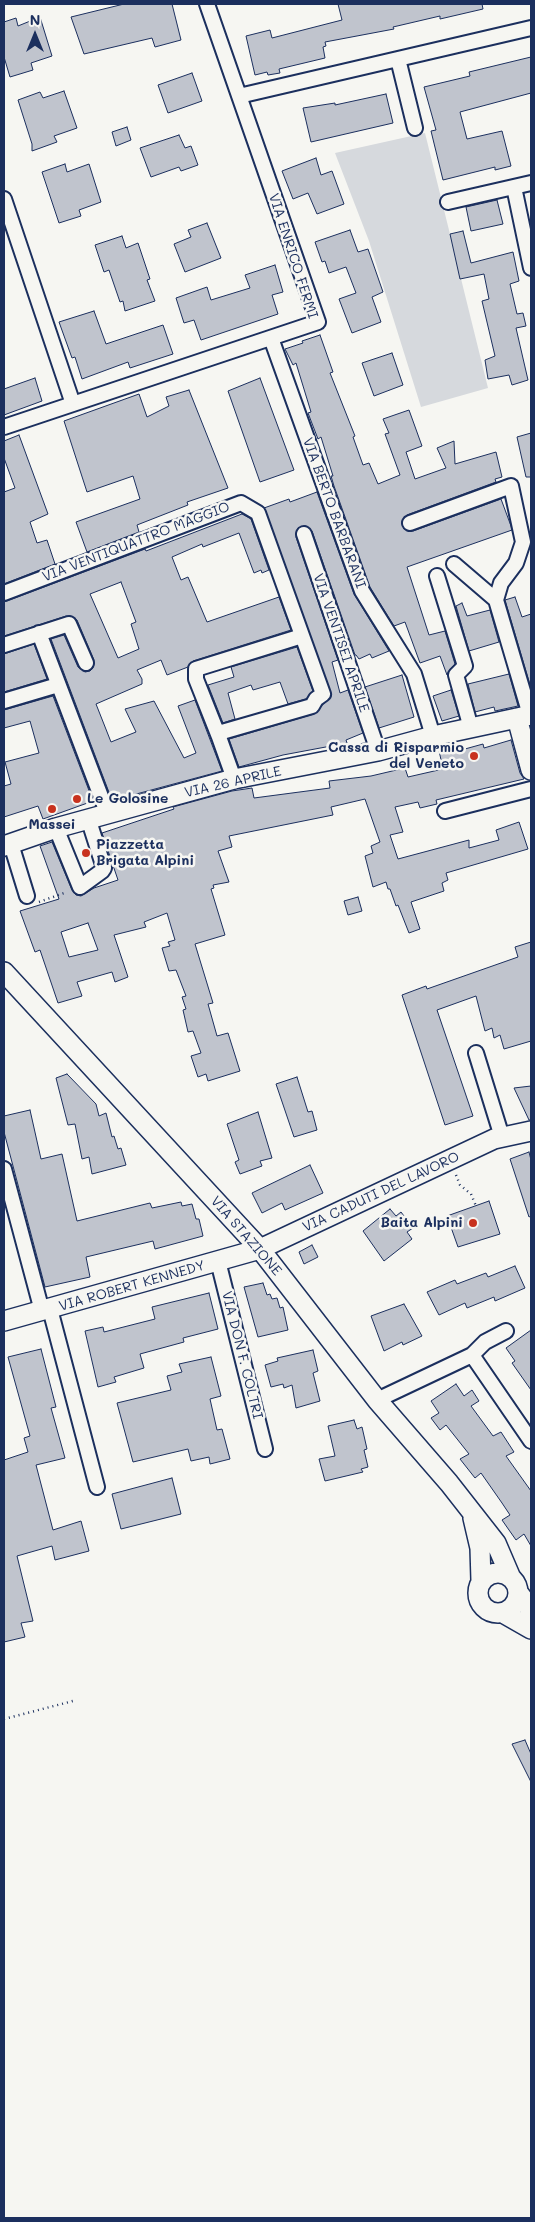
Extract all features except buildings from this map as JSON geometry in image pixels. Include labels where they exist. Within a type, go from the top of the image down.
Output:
[{"type":"main road","name":"VIA 26 APRILE","points":[[7,845],[56,828],[88,821],[234,779],[378,751],[433,736],[526,716]]},
{"type":"main road","points":[[526,716],[531,770]]},
{"type":"main road","name":"VIA STAZIONE","points":[[4,972],[260,1249],[377,1400],[449,1483],[496,1543],[515,1585],[531,1610]]},
{"type":"main road","name":"VIA CADUTI DEL LAVORO","points":[[260,1249],[494,1139],[531,1131]]},
{"type":"main road","name":"VIA ROBERT KENNEDY","points":[[4,1321],[260,1249]]},
{"type":"main road","name":"VIA STAZIONE","points":[[472,1514],[480,1548],[481,1581],[477,1594],[483,1607],[489,1612],[503,1613],[531,1629]]},
{"type":"main road","points":[[481,1581],[492,1573],[499,1573],[515,1585],[514,1605],[503,1613]]},
{"type":"street","name":"VIA ENRICO FERMI","points":[[4,427],[318,322],[208,4]]},
{"type":"street","points":[[240,96],[531,28]]},
{"type":"street","points":[[398,59],[415,128]]},
{"type":"street","points":[[448,202],[531,183]]},
{"type":"street","points":[[514,187],[531,268]]},
{"type":"street","points":[[4,199],[73,404]]},
{"type":"street","name":"VIA BERTO BARBARANI","points":[[271,338],[362,592],[414,674],[433,736]]},
{"type":"street","points":[[410,523],[511,486],[523,542],[516,563],[501,583],[496,600],[526,716]]},
{"type":"street","name":"VIA VENTIQUATTRO MAGGIO","points":[[4,593],[241,503],[258,513],[322,694],[312,706],[222,732],[219,737]]},
{"type":"street","name":"VIA VENTISEI APRILE","points":[[304,534],[378,751]]},
{"type":"street","points":[[454,564],[496,600]]},
{"type":"street","points":[[437,576],[465,666],[456,675],[471,728]]},
{"type":"street","points":[[4,645],[69,624],[86,662]]},
{"type":"street","points":[[38,633],[108,815]]},
{"type":"street","points":[[234,779],[196,679],[196,669],[302,636]]},
{"type":"street","points":[[4,701],[58,684]]},
{"type":"street","points":[[445,811],[531,789]]},
{"type":"street","points":[[56,828],[80,888],[104,868],[88,821]]},
{"type":"street","points":[[7,845],[27,896]]},
{"type":"street","points":[[476,1053],[502,1137]]},
{"type":"street","points":[[4,1169],[97,1487]]},
{"type":"street","name":"VIA DON F. COLTRI","points":[[218,1261],[265,1449]]},
{"type":"street","points":[[377,1400],[472,1355],[485,1342],[506,1331]]},
{"type":"street","points":[[472,1355],[531,1441]]},
{"type":"path","points":[[27,896],[32,902],[38,903],[80,888]]},
{"type":"path","points":[[451,1159],[460,1185],[471,1194],[476,1206]]},
{"type":"path","points":[[4,1719],[73,1701]]},
{"type":"shaded area","points":[[425,133],[488,388],[421,407],[369,241],[335,153]]},
{"type":"place","name":"Cassa di Risparmio del Veneto","points":[[474,756]]},
{"type":"place","name":"Le Golosine","points":[[77,799]]},
{"type":"place","name":"Massei","points":[[52,809]]},
{"type":"place","name":"Piazzetta Brigata Alpini","points":[[86,853]]},
{"type":"place","name":"Baita Alpini","points":[[473,1223]]}]
